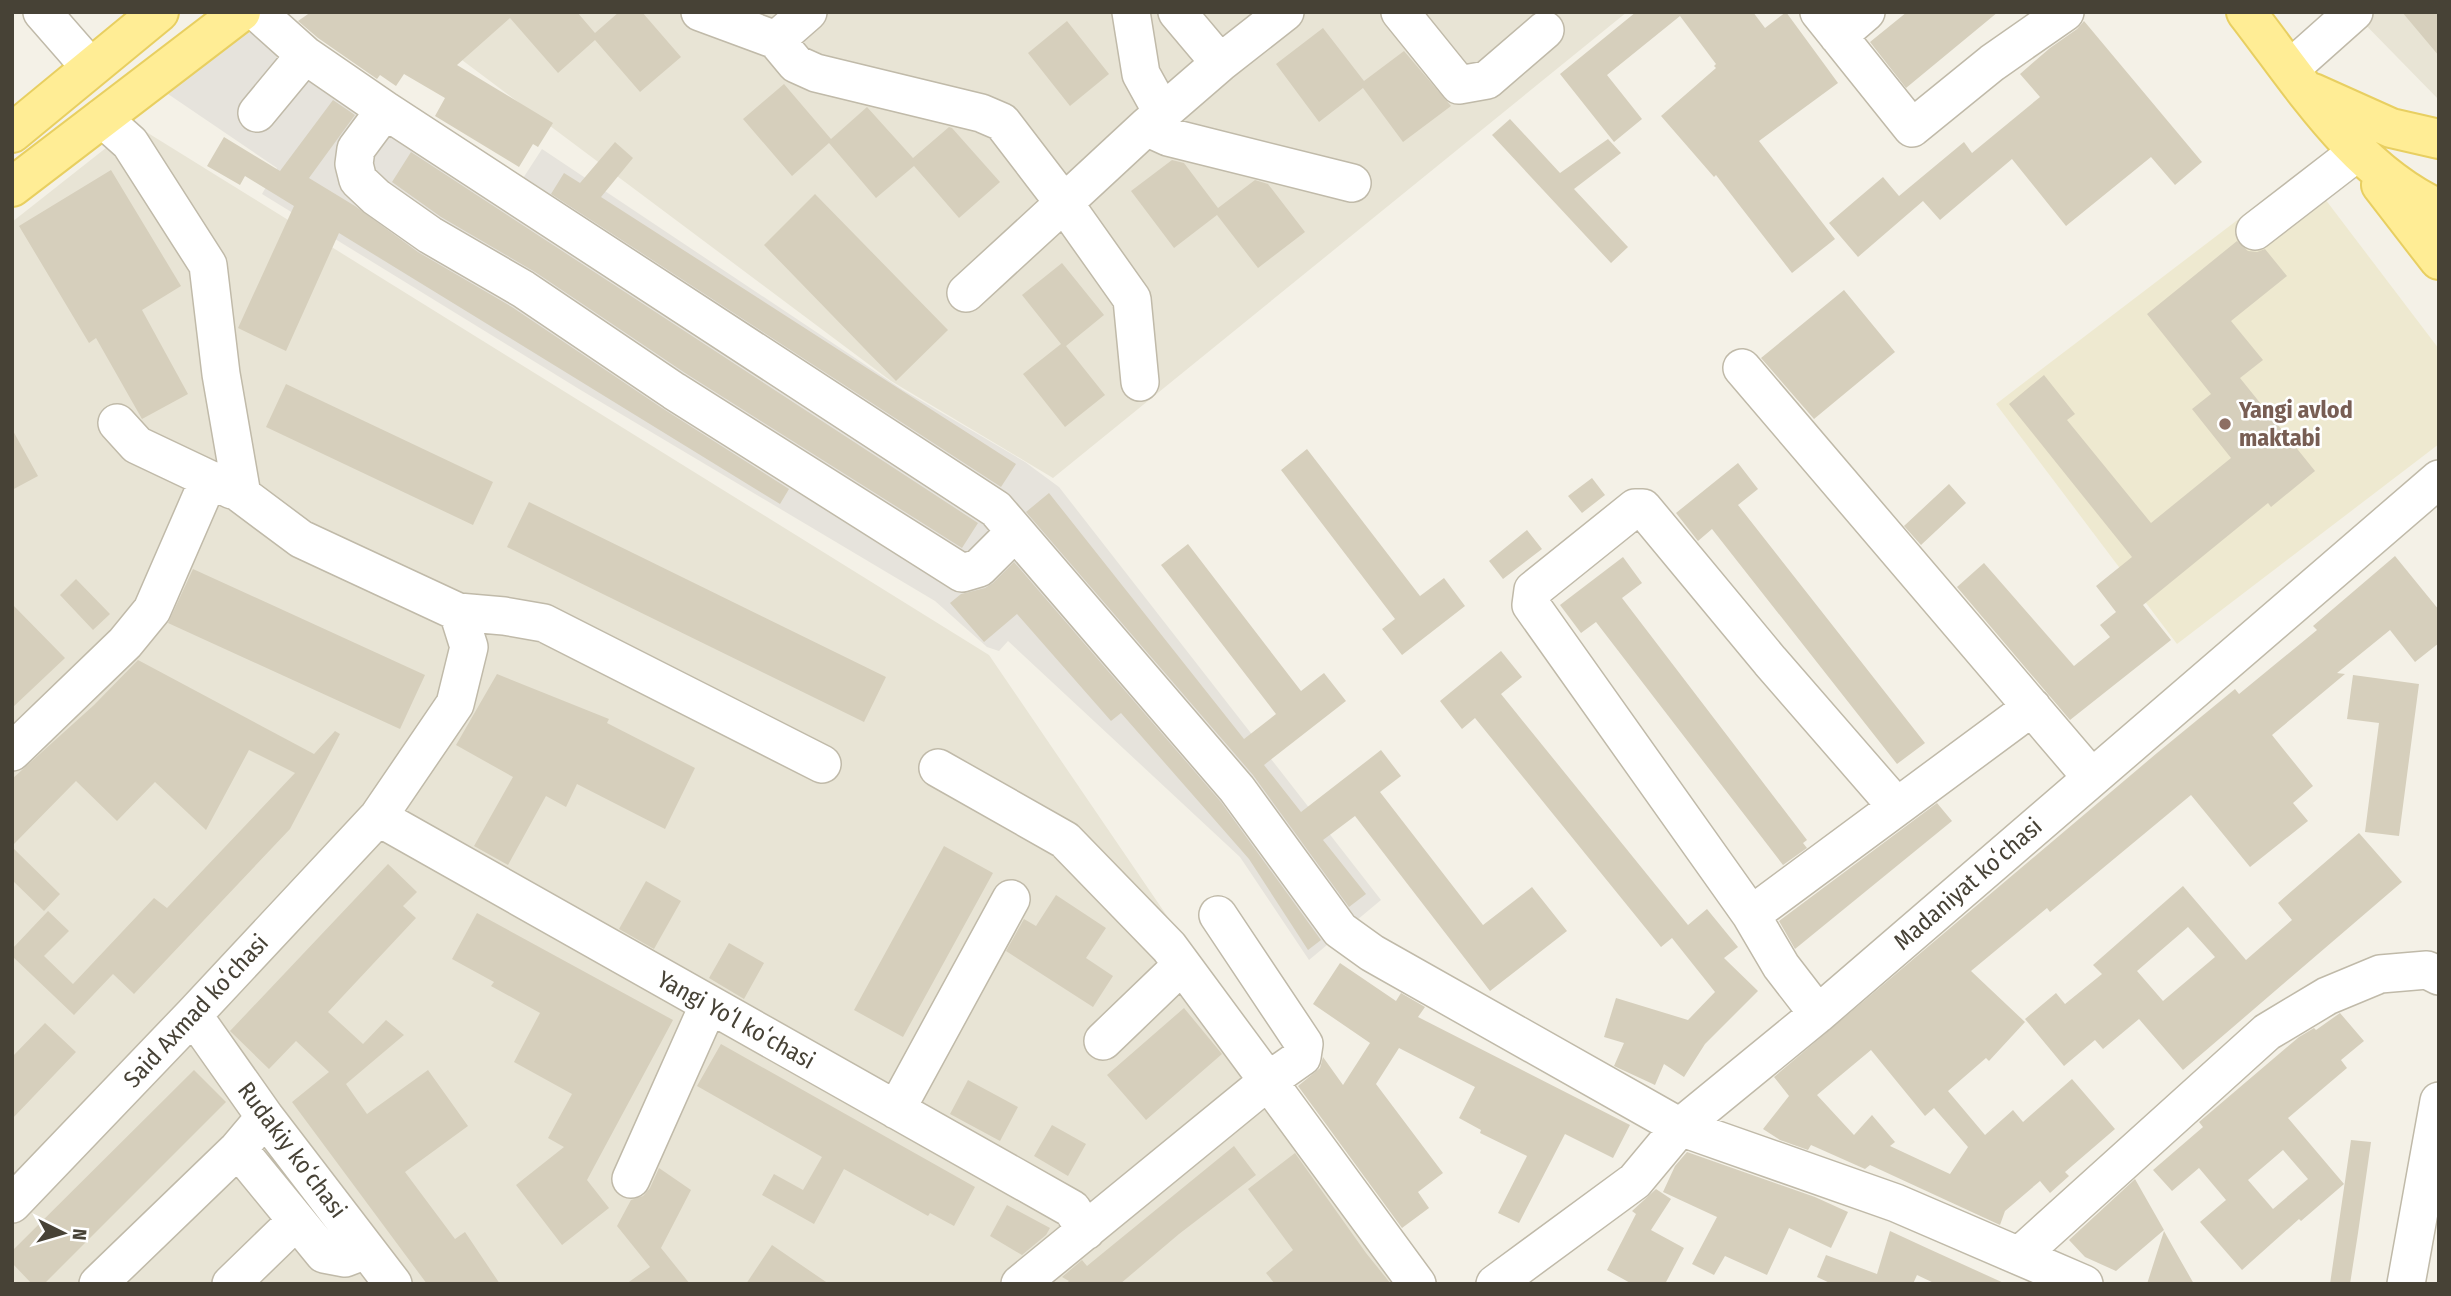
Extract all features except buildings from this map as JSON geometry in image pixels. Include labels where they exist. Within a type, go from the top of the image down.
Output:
[{"type":"main road","points":[[12,133],[159,12]]},
{"type":"main road","points":[[12,187],[241,12]]},
{"type":"main road","points":[[2246,12],[2439,260]]},
{"type":"main road","points":[[2298,79],[2391,128],[2439,139]]},
{"type":"main road","points":[[2353,148],[2413,197],[2439,209]]},
{"type":"street","points":[[42,12],[90,67]]},
{"type":"street","points":[[257,12],[305,55],[385,110],[996,509],[1237,789],[1340,930],[1372,953],[1680,1127],[1896,1203],[2084,1284]]},
{"type":"street","points":[[700,12],[776,40],[796,64],[816,73],[981,113],[1002,122],[1132,299],[1140,382]]},
{"type":"street","points":[[776,40],[808,12]]},
{"type":"street","points":[[1131,12],[1140,74],[1154,120],[1168,137],[1352,183]]},
{"type":"street","points":[[1177,12],[1220,63]]},
{"type":"street","points":[[966,293],[1154,120],[1285,12]]},
{"type":"street","points":[[1400,12],[1459,85],[1487,80],[1545,30]]},
{"type":"street","points":[[1866,12],[1828,24],[1912,128],[1992,63],[2065,12]]},
{"type":"street","points":[[2298,79],[2354,12]]},
{"type":"street","points":[[257,113],[305,55]]},
{"type":"street","points":[[385,110],[356,149],[354,164],[358,180],[376,197],[430,235],[523,289],[674,391],[962,573],[979,568],[1015,532]]},
{"type":"street","points":[[102,118],[130,143],[208,265],[221,374],[242,495]]},
{"type":"street","points":[[2255,231],[2353,148]]},
{"type":"street","points":[[1742,368],[2092,778]]},
{"type":"street","points":[[117,423],[137,444],[242,495],[301,539],[458,612],[544,623],[822,764]]},
{"type":"street","points":[[12,752],[125,643],[152,610],[209,479]]},
{"type":"street","name":"Madaniyat koʻchasi","points":[[1495,1284],[1635,1181],[1680,1127],[1818,1014],[2439,479]]},
{"type":"street","points":[[1818,1014],[1781,966],[1751,915],[1531,605],[1532,590],[1635,508],[1643,508],[1770,661],[1897,807]]},
{"type":"street","name":"Said Axmad koʻchasi","points":[[12,1204],[378,817],[455,704],[469,647],[458,612]]},
{"type":"street","points":[[1751,915],[2032,707]]},
{"type":"street","points":[[938,768],[1065,840],[1169,947],[1417,1284]]},
{"type":"street","name":"Yangi Yoʻl koʻchasi","points":[[378,817],[1072,1209],[1086,1231]]},
{"type":"street","points":[[896,1110],[1011,899]]},
{"type":"street","points":[[1020,1284],[1268,1081],[1302,1057],[1304,1044],[1218,915]]},
{"type":"street","points":[[1103,1041],[1182,965]]},
{"type":"street","points":[[2019,1256],[2267,1031],[2327,996],[2380,974],[2427,970],[2439,976]]},
{"type":"street","points":[[631,1179],[709,1004]]},
{"type":"street","name":"Rudakiy koʻchasi","points":[[193,1015],[265,1117],[393,1284]]},
{"type":"street","points":[[2406,1284],[2439,1101]]},
{"type":"street","points":[[98,1284],[238,1149],[265,1117]]},
{"type":"street","points":[[238,1149],[324,1254],[345,1258],[366,1250]]},
{"type":"street","points":[[231,1284],[296,1221]]},
{"type":"shaded area","points":[[411,12],[1627,12],[1053,478],[891,381],[438,42]]},
{"type":"shaded area","points":[[2353,12],[2439,12],[2439,100]]},
{"type":"shaded area","points":[[262,16],[516,189],[542,149],[903,390],[1025,462],[1059,487],[1381,900],[1309,960],[1240,857],[1008,641],[999,651],[987,647],[935,601],[579,389],[262,194],[277,168],[168,94]]},
{"type":"shaded area","points":[[135,125],[989,655],[1418,1284],[12,1284],[12,222]]},
{"type":"shaded area","name":"Yangi avlod maktabi","points":[[2303,170],[2439,349],[2439,444],[2177,644],[1996,404]]},
{"type":"place","name":"Yangi avlod maktabi","points":[[2225,424]]}]
